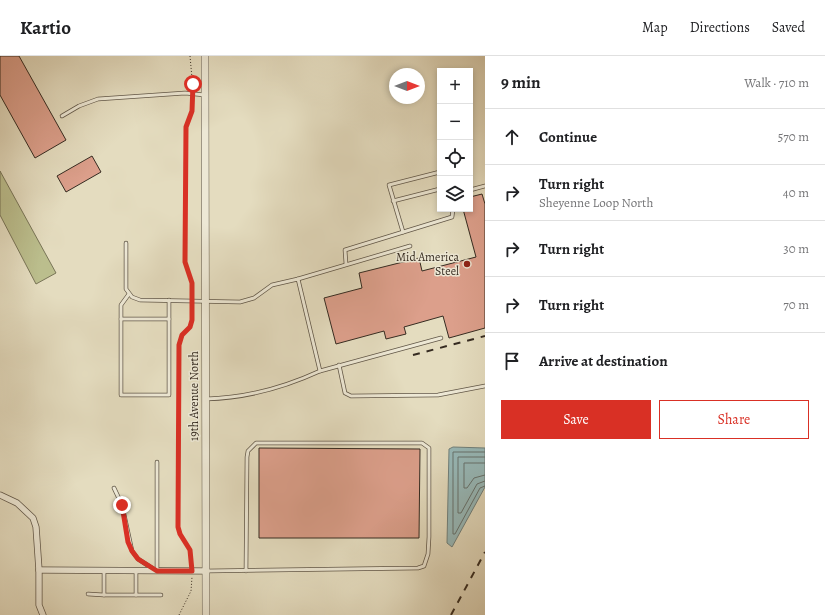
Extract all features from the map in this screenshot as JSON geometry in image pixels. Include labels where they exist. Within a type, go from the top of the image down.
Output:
[{"type":"street","name":"19th Avenue North","points":[[205,56],[204,302],[206,615]]},
{"type":"street","points":[[0,495],[18,503],[33,518],[36,527],[39,570],[39,605],[43,615]]},
{"type":"street","points":[[39,570],[205,571]]},
{"type":"lane","points":[[62,116],[79,106],[98,99],[120,96],[205,95]]},
{"type":"lane","points":[[402,232],[389,185],[437,173]]},
{"type":"lane","points":[[473,189],[485,186]]},
{"type":"lane","points":[[393,201],[437,190]]},
{"type":"lane","points":[[346,264],[345,250],[452,217],[453,212]]},
{"type":"lane","points":[[126,243],[126,289],[132,297],[140,300],[192,300],[204,302],[246,301],[254,298],[272,285],[410,246]]},
{"type":"lane","points":[[298,278],[320,371]]},
{"type":"lane","points":[[129,294],[122,305],[122,395],[169,395],[169,300]]},
{"type":"lane","points":[[122,319],[169,319]]},
{"type":"lane","points":[[205,398],[242,397],[296,382],[320,371],[339,365],[441,338]]},
{"type":"lane","points":[[339,365],[345,392],[351,396],[438,395],[485,386]]},
{"type":"lane","points":[[205,571],[418,568],[424,566],[428,554],[429,537],[428,448],[422,443],[256,443],[252,445],[247,457],[246,570]]},
{"type":"lane","points":[[157,462],[157,571]]},
{"type":"lane","points":[[114,488],[122,505],[132,551],[138,559],[157,571]]},
{"type":"lane","points":[[104,570],[104,595]]},
{"type":"lane","points":[[136,570],[136,595]]},
{"type":"lane","points":[[88,594],[161,595]]},
{"type":"path","points":[[179,615],[191,591],[192,571],[190,550],[180,534],[178,519],[179,345],[182,335],[190,327],[192,320],[192,283],[185,262],[186,127],[192,111],[193,94],[190,56]]},
{"type":"green space","points":[[0,171],[56,273],[36,284],[0,215]]},
{"type":"water","points":[[453,447],[485,448],[485,487],[452,547],[447,543],[449,449]]},
{"type":"building","points":[[0,56],[19,56],[66,140],[35,158],[0,95]]},
{"type":"building","points":[[92,156],[101,172],[66,192],[57,176]]},
{"type":"building","name":"Mid America Steel","points":[[482,194],[485,204],[485,328],[449,338],[443,316],[404,327],[406,334],[386,339],[384,331],[336,344],[324,298],[362,288],[359,273],[419,258],[422,271],[476,257],[464,212],[473,212],[473,196]]},
{"type":"building","points":[[259,448],[420,449],[419,538],[259,538]]},
{"type":"railway","points":[[413,355],[485,336]]},
{"type":"railway","points":[[451,615],[485,552]]},
{"type":"place","name":"Mid America Steel","points":[[467,264]]},
{"type":"route","points":[[122,505],[128,542],[138,559],[157,571],[192,571],[190,550],[180,534],[178,527],[179,345],[182,335],[190,327],[192,320],[192,283],[185,262],[186,127],[192,111],[193,84]]}]
